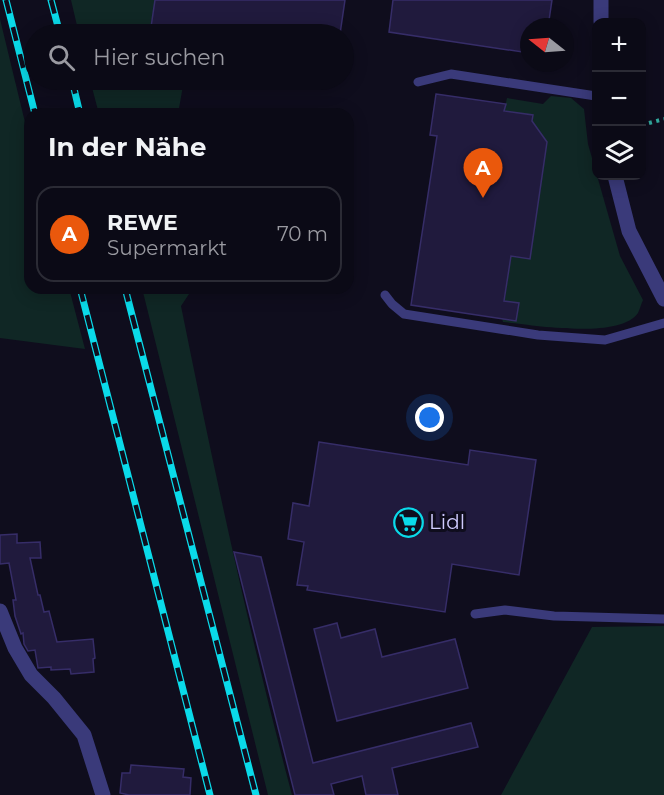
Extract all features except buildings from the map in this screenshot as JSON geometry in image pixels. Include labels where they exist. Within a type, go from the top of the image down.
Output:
[{"type":"street","points":[[601,0],[601,18]]},
{"type":"street","points":[[616,180],[629,231],[664,299]]},
{"type":"street","points":[[0,611],[15,648],[31,675],[54,698],[84,735],[103,795]]},
{"type":"lane","points":[[418,82],[451,74],[592,95]]},
{"type":"lane","points":[[385,295],[404,314],[569,338],[605,340],[664,323]]},
{"type":"lane","points":[[476,614],[505,610],[554,616],[664,619]]},
{"type":"path","points":[[650,123],[664,119]]},
{"type":"green space","points":[[71,0],[155,0],[151,24],[77,24]]},
{"type":"green space","points":[[0,19],[24,118],[24,294],[71,294],[85,349],[0,338]]},
{"type":"green space","points":[[93,90],[182,90],[179,108],[97,108]]},
{"type":"green space","points":[[551,96],[571,98],[584,109],[592,158],[592,180],[598,180],[620,256],[643,300],[638,313],[628,321],[595,329],[553,328],[503,322],[511,256],[530,258],[547,142],[532,121],[533,115],[504,111],[507,98],[543,104]]},
{"type":"green space","points":[[143,294],[189,294],[181,306],[206,429],[261,673],[292,795],[268,795]]},
{"type":"green space","points":[[664,626],[664,795],[501,795],[592,627]]},
{"type":"railway","points":[[6,0],[24,71]]},
{"type":"railway","points":[[51,0],[57,24]]},
{"type":"railway","points":[[29,90],[33,108]]},
{"type":"railway","points":[[74,90],[79,108]]},
{"type":"railway","points":[[82,294],[210,795]]},
{"type":"railway","points":[[127,294],[256,795]]},
{"type":"place","name":"REWE","points":[[483,198]]},
{"type":"place","name":"Lidl","points":[[408,522]]}]
